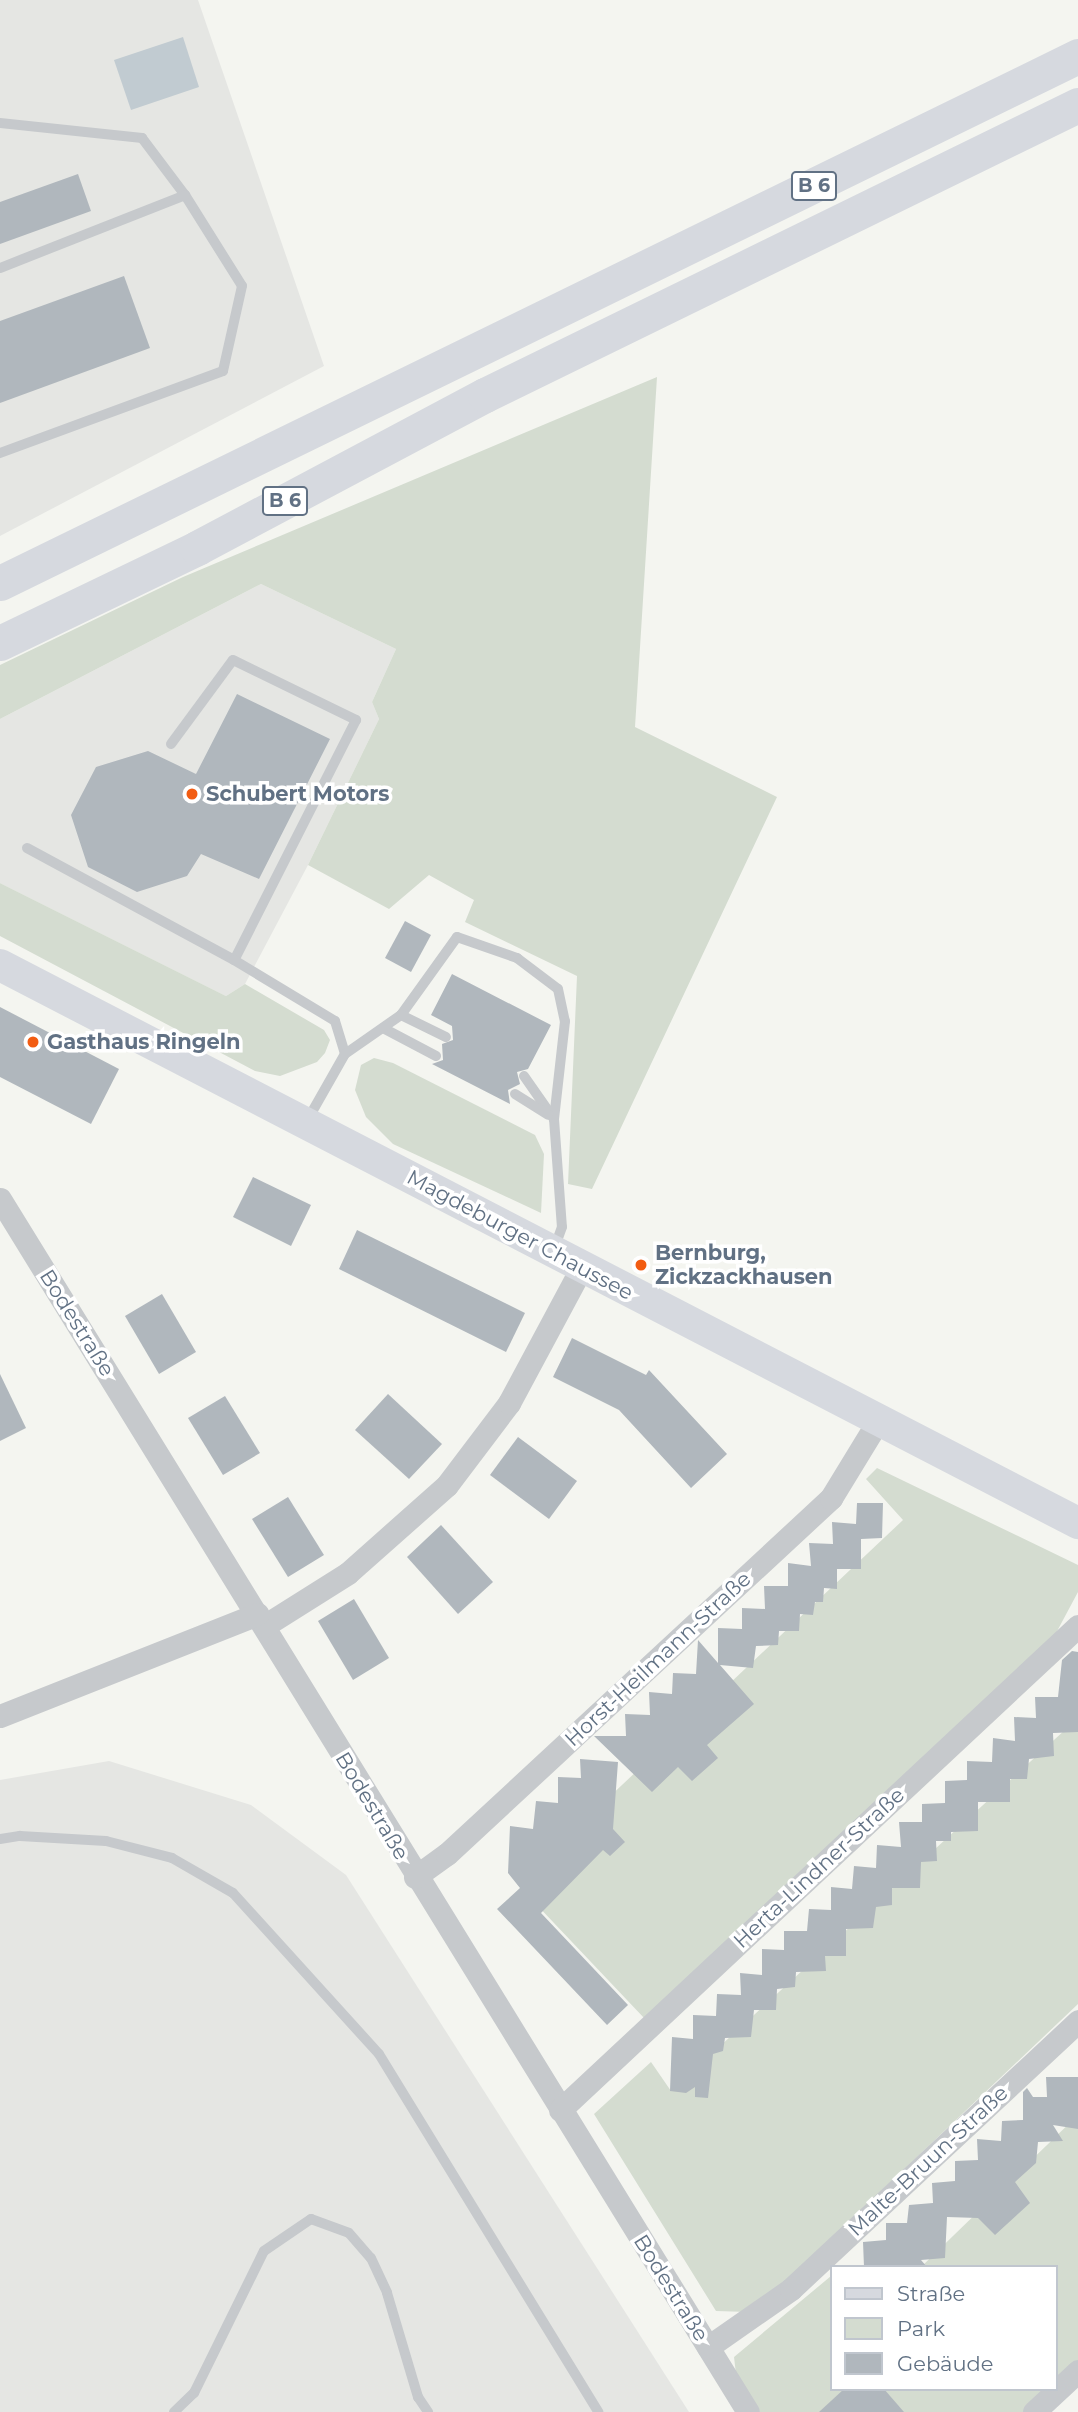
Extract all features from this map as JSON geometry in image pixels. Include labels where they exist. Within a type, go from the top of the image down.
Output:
[{"type":"main road","name":"B 6","points":[[0,583],[1078,56]]},
{"type":"main road","name":"B 6","points":[[0,643],[219,536],[485,395],[1078,105]]},
{"type":"main road","name":"Magdeburger Chaussee","points":[[0,965],[1078,1523]]},
{"type":"street","name":"Bodestraße","points":[[0,1199],[261,1620],[415,1877],[748,2412]]},
{"type":"street","points":[[0,1716],[261,1620],[348,1573],[447,1485],[509,1403],[582,1267]]},
{"type":"street","name":"Horst-Heilmann-Straße","points":[[415,1877],[447,1854],[831,1498],[860,1457],[878,1421]]},
{"type":"street","name":"Herta-Lindner-Straße","points":[[560,2110],[1078,1626]]},
{"type":"street","name":"Malte-Bruun-Straße","points":[[708,2347],[791,2289],[1078,2021]]},
{"type":"street","points":[[1057,2391],[1078,2371]]},
{"type":"street","points":[[1034,2412],[1057,2391]]},
{"type":"lane","points":[[0,123],[142,138],[185,195],[242,286],[223,372],[0,453]]},
{"type":"lane","points":[[0,268],[185,195]]},
{"type":"lane","points":[[171,744],[233,660],[356,720],[234,960]]},
{"type":"lane","points":[[27,848],[234,960],[335,1021],[345,1054]]},
{"type":"lane","points":[[306,1124],[345,1054],[401,1015],[457,937],[517,958],[558,989],[565,1021],[554,1119],[562,1227],[554,1251]]},
{"type":"lane","points":[[401,1015],[446,1037]]},
{"type":"lane","points":[[383,1028],[436,1056]]},
{"type":"lane","points":[[524,1076],[554,1119]]},
{"type":"lane","points":[[515,1094],[554,1119]]},
{"type":"lane","points":[[0,1839],[20,1836],[106,1841],[172,1858],[233,1893],[379,2054],[598,2412]]},
{"type":"lane","points":[[174,2412],[194,2393],[264,2251],[311,2220],[349,2233],[371,2258],[387,2293],[418,2397],[428,2412]]},
{"type":"shaded area","points":[[0,0],[198,0],[324,366],[0,536]]},
{"type":"shaded area","points":[[183,37],[199,87],[131,110],[114,60]]},
{"type":"shaded area","points":[[261,584],[396,649],[372,702],[379,719],[308,865],[245,984],[226,996],[0,883],[0,719]]},
{"type":"shaded area","points":[[109,1761],[251,1805],[346,1875],[689,2412],[0,2412],[0,1780]]},
{"type":"green space","points":[[657,377],[635,727],[777,797],[592,1189],[568,1184],[577,976],[465,922],[474,900],[429,875],[389,909],[308,865],[379,719],[372,702],[396,649],[261,584],[0,719],[0,665],[183,577]]},
{"type":"green space","points":[[0,883],[226,996],[245,984],[324,1030],[330,1040],[325,1053],[317,1062],[280,1076],[255,1071],[0,936]]},
{"type":"green space","points":[[374,1058],[393,1063],[535,1135],[544,1154],[541,1213],[393,1144],[366,1117],[355,1090],[361,1065]]},
{"type":"green space","points":[[877,1468],[1078,1565],[1078,1592],[1055,1635],[645,2019],[517,1884],[903,1520],[866,1479]]},
{"type":"green space","points":[[1078,1718],[1078,2004],[799,2269],[748,2312],[716,2311],[594,2114],[651,2062],[671,2091]]},
{"type":"green space","points":[[1078,2115],[1078,2363],[1057,2382],[1057,2265],[923,2265]]},
{"type":"green space","points":[[830,2277],[830,2391],[1048,2391],[1026,2412],[760,2412],[736,2374],[734,2357]]},
{"type":"building","points":[[78,174],[91,211],[0,244],[0,202]]},
{"type":"building","points":[[124,276],[150,348],[0,403],[0,321]]},
{"type":"building","name":"Schubert Motors","points":[[237,694],[330,739],[259,879],[201,854],[187,876],[137,892],[88,867],[71,815],[96,767],[148,751],[196,774]]},
{"type":"building","points":[[405,921],[431,935],[411,972],[385,958]]},
{"type":"building","points":[[452,974],[551,1025],[528,1069],[517,1072],[520,1084],[508,1090],[510,1104],[432,1064],[443,1060],[442,1044],[453,1040],[452,1026],[431,1015]]},
{"type":"building","name":"Gasthaus Ringeln","points":[[0,1007],[119,1069],[91,1124],[0,1077]]},
{"type":"building","points":[[253,1177],[311,1205],[291,1246],[233,1217]]},
{"type":"building","points":[[357,1230],[525,1313],[506,1352],[339,1269]]},
{"type":"building","points":[[162,1294],[196,1352],[159,1374],[125,1316]]},
{"type":"building","points":[[572,1338],[646,1375],[649,1370],[727,1454],[691,1488],[619,1410],[553,1377]]},
{"type":"building","points":[[0,1374],[26,1428],[0,1441]]},
{"type":"building","points":[[388,1394],[442,1444],[409,1479],[355,1430]]},
{"type":"building","points":[[225,1396],[260,1453],[223,1475],[188,1418]]},
{"type":"building","points":[[518,1437],[577,1481],[549,1519],[490,1475]]},
{"type":"building","points":[[288,1497],[324,1555],[288,1577],[252,1519]]},
{"type":"building","points":[[857,1503],[883,1503],[882,1538],[861,1539],[861,1569],[837,1569],[837,1589],[824,1588],[823,1602],[815,1602],[813,1615],[800,1614],[799,1631],[779,1631],[778,1645],[756,1646],[753,1668],[720,1665],[754,1704],[707,1745],[718,1758],[692,1781],[678,1767],[652,1792],[594,1736],[626,1736],[625,1714],[650,1715],[649,1692],[672,1694],[673,1673],[696,1674],[698,1640],[718,1663],[718,1628],[742,1629],[742,1608],[765,1609],[764,1586],[788,1586],[788,1563],[811,1566],[809,1543],[833,1544],[832,1522],[856,1524]]},
{"type":"building","points":[[441,1525],[493,1582],[458,1614],[407,1557]]},
{"type":"building","points":[[354,1599],[389,1658],[353,1680],[318,1621]]},
{"type":"building","points":[[1072,1651],[1078,1652],[1078,1732],[1053,1733],[1054,1756],[1029,1759],[1027,1779],[1010,1779],[1010,1802],[978,1802],[978,1831],[951,1832],[951,1841],[936,1841],[937,1861],[921,1862],[920,1888],[892,1888],[892,1905],[876,1907],[873,1928],[846,1929],[846,1956],[825,1956],[826,1971],[796,1972],[795,1987],[777,1989],[776,2010],[754,2010],[751,2037],[725,2038],[723,2051],[713,2054],[708,2098],[695,2097],[695,2087],[686,2093],[670,2091],[672,2037],[693,2039],[693,2015],[716,2016],[717,1994],[741,1995],[740,1973],[762,1975],[762,1949],[784,1950],[784,1931],[807,1931],[809,1909],[831,1910],[831,1887],[852,1889],[854,1866],[876,1868],[877,1845],[901,1847],[899,1822],[922,1822],[922,1804],[945,1803],[945,1781],[967,1780],[967,1761],[992,1762],[993,1738],[1015,1741],[1014,1717],[1036,1718],[1035,1697],[1058,1697],[1062,1660]]},
{"type":"building","points":[[580,1759],[618,1762],[613,1829],[625,1842],[610,1856],[603,1850],[541,1913],[628,2005],[607,2025],[497,1909],[520,1888],[508,1873],[510,1826],[533,1829],[536,1801],[558,1803],[558,1777],[581,1778]]},
{"type":"building","points":[[1046,2077],[1078,2077],[1078,2129],[1053,2125],[1063,2141],[1038,2142],[1036,2163],[1015,2182],[1030,2203],[995,2235],[978,2218],[947,2217],[945,2258],[921,2260],[925,2265],[864,2265],[863,2242],[886,2240],[886,2223],[907,2223],[909,2205],[933,2203],[932,2183],[955,2181],[955,2161],[978,2160],[977,2139],[1001,2141],[1002,2121],[1023,2120],[1023,2092],[1027,2088],[1033,2097],[1047,2097]]},
{"type":"building","points":[[842,2391],[886,2391],[904,2412],[819,2412]]},
{"type":"place","name":"Schubert Motors","points":[[192,794]]},
{"type":"place","name":"Gasthaus Ringeln","points":[[33,1042]]},
{"type":"place","name":"Bernburg, Zickzackhausen","points":[[641,1265]]}]
